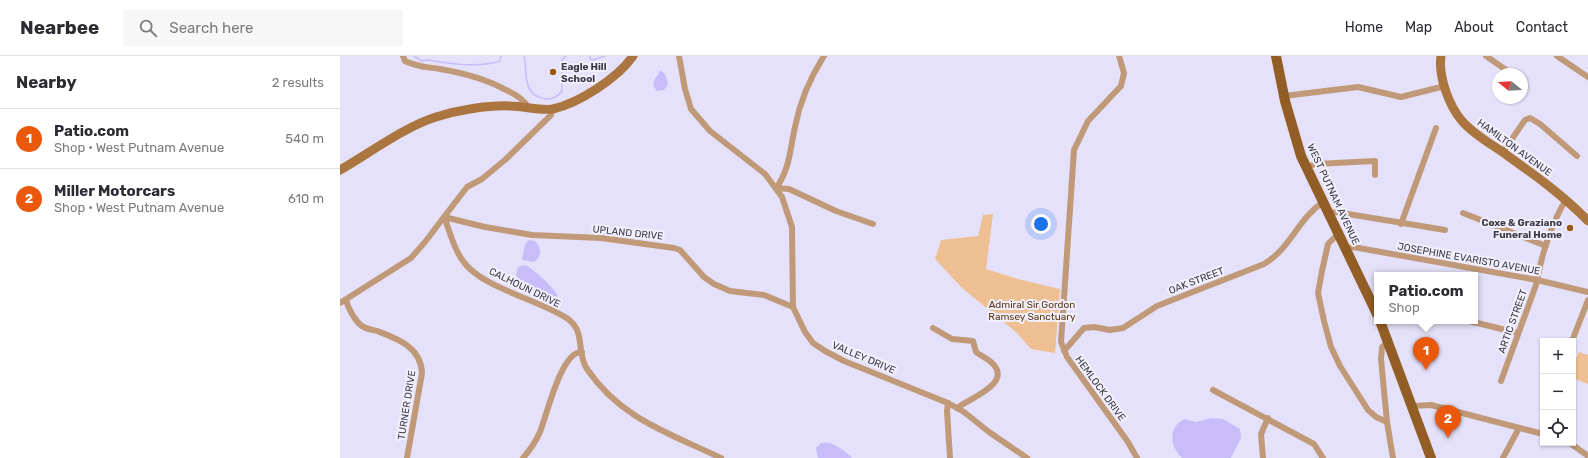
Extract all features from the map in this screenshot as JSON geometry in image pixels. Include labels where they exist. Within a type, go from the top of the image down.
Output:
[{"type":"main road","points":[[340,170],[416,125],[436,117],[500,106],[552,109],[578,99],[597,88],[623,69],[633,56]]},
{"type":"main road","name":"HAMILTON AVENUE","points":[[1440,56],[1441,72],[1445,86],[1454,110],[1461,120],[1475,133],[1566,199],[1588,221]]},
{"type":"main road","name":"WEST PUTNAM AVENUE","points":[[1278,57],[1284,96],[1297,145],[1328,214],[1374,302]]},
{"type":"main road","points":[[1381,324],[1413,406],[1431,458]]},
{"type":"street","points":[[403,56],[405,61],[416,66],[439,69],[488,80],[513,93],[525,102],[528,107]]},
{"type":"street","name":"VALLEY DRIVE","points":[[679,56],[685,89],[691,109],[702,123],[765,174],[776,188],[792,227],[793,307],[805,332],[813,343],[825,352],[948,403],[1027,458]]},
{"type":"street","points":[[776,188],[782,180],[788,165],[794,127],[801,102],[824,56]]},
{"type":"street","name":"HEMLOCK DRIVE","points":[[1119,56],[1124,73],[1121,86],[1088,121],[1074,150],[1061,342],[1067,357],[1138,458]]},
{"type":"street","points":[[1486,56],[1503,68]]},
{"type":"street","points":[[1557,56],[1588,77]]},
{"type":"street","points":[[1284,96],[1358,87],[1401,97],[1445,86]]},
{"type":"street","points":[[343,302],[411,258],[467,187],[482,179],[526,142],[552,116],[552,109]]},
{"type":"street","points":[[1503,152],[1525,120],[1530,118],[1577,156]]},
{"type":"street","points":[[1401,224],[1436,128]]},
{"type":"street","points":[[1306,167],[1316,164],[1375,161],[1375,175]]},
{"type":"street","points":[[776,188],[789,189],[836,211],[873,224]]},
{"type":"street","name":"ARTIC STREET","points":[[1501,381],[1537,280],[1536,275],[1546,246],[1566,199]]},
{"type":"street","name":"OAK STREET","points":[[1064,351],[1074,337],[1084,328],[1094,327],[1110,330],[1123,328],[1157,306],[1264,264],[1275,257],[1285,247],[1310,212],[1323,202]]},
{"type":"street","points":[[1328,214],[1336,212],[1401,224],[1445,230]]},
{"type":"street","points":[[1463,213],[1546,246]]},
{"type":"street","name":"UPLAND DRIVE","points":[[444,217],[485,227],[532,235],[601,238],[674,248],[680,250],[704,277],[714,284],[730,291],[764,295],[793,307]]},
{"type":"street","name":"CALHOUN DRIVE","points":[[444,217],[458,252],[466,266],[479,276],[569,320],[580,335],[586,368],[623,409],[648,424],[721,458]]},
{"type":"street","points":[[1338,234],[1328,244],[1318,293],[1324,322],[1331,347],[1340,366],[1368,410],[1376,418],[1386,422]]},
{"type":"street","name":"JOSEPHINE EVARISTO AVENUE","points":[[1346,250],[1353,247],[1537,280],[1588,292]]},
{"type":"street","points":[[1573,338],[1588,300]]},
{"type":"street","name":"TURNER DRIVE","points":[[343,302],[361,325],[400,340],[412,349],[420,359],[422,373],[407,458]]},
{"type":"street","points":[[1478,323],[1518,333]]},
{"type":"street","points":[[933,328],[952,339],[973,340],[976,352],[992,362],[997,371],[997,380],[989,390],[957,408]]},
{"type":"street","points":[[1389,342],[1382,347],[1381,354],[1386,422],[1393,458]]},
{"type":"street","points":[[523,458],[533,445],[541,430],[560,375],[572,355],[582,352]]},
{"type":"street","points":[[1213,390],[1268,418],[1314,444],[1323,458]]},
{"type":"street","points":[[948,403],[947,411],[950,458]]},
{"type":"street","points":[[1413,406],[1431,405],[1540,433]]},
{"type":"street","points":[[1263,458],[1261,434],[1262,427],[1268,418]]},
{"type":"street","points":[[1503,458],[1519,428]]},
{"type":"street","points":[[1574,446],[1588,456]]},
{"type":"green space","name":"Admiral Sir Gordon Ramsey Sanctuary","points":[[993,214],[986,269],[1018,279],[1060,289],[1055,353],[1031,349],[1016,332],[962,288],[935,259],[941,240],[978,236],[983,215]]},
{"type":"green space","points":[[1579,352],[1588,355],[1588,384],[1576,379],[1576,360]]},
{"type":"shaded area","points":[[660,70],[665,74],[668,84],[664,90],[657,91],[654,85],[654,80]]},
{"type":"shaded area","points":[[529,240],[535,241],[540,249],[540,255],[534,262],[522,260],[525,244]]},
{"type":"shaded area","points":[[524,265],[538,274],[553,289],[558,297],[556,301],[542,298],[520,283],[516,275],[518,267]]},
{"type":"shaded area","points":[[1211,418],[1223,419],[1240,429],[1241,438],[1231,458],[1182,458],[1173,442],[1172,437],[1175,427],[1179,422],[1185,419],[1196,422]]},
{"type":"shaded area","points":[[821,443],[830,443],[842,449],[852,458],[818,458],[816,448]]},
{"type":"waterway","points":[[414,56],[422,61],[428,60],[473,65],[500,61],[501,56]]},
{"type":"waterway","points":[[524,56],[529,88],[538,97],[546,99],[551,99],[559,95],[562,91],[562,60],[566,56]]},
{"type":"waterway","points":[[590,56],[590,59],[593,60],[605,56]]},
{"type":"place","name":"Eagle Hill School","points":[[553,72]]},
{"type":"place","name":"Coxe & Graziano Funeral Home","points":[[1570,228]]},
{"type":"place","name":"Patio.com","points":[[1426,370]]},
{"type":"place","name":"Miller Motorcars","points":[[1448,438]]}]
